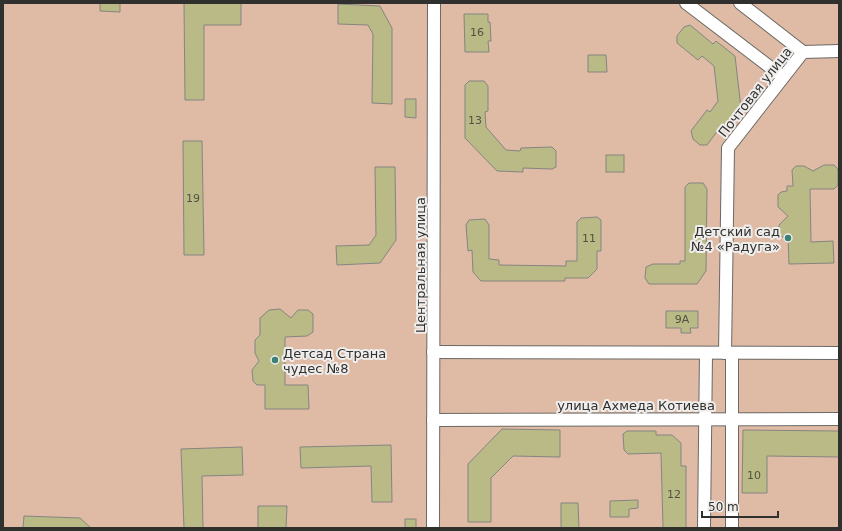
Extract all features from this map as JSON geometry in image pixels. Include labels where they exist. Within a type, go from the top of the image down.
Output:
[{"type":"street","name":"Центральная улица","points":[[433,528],[434,3]]},
{"type":"street","points":[[686,3],[783,78]]},
{"type":"street","points":[[740,3],[803,52]]},
{"type":"street","name":"Почтовая улица","points":[[732,528],[728,148],[803,52],[839,51]]},
{"type":"street","points":[[433,352],[839,353]]},
{"type":"street","points":[[704,528],[706,353]]},
{"type":"street","name":"улица Ахмеда Котиева","points":[[433,420],[839,418]]},
{"type":"shaded area","points":[[3,3],[839,3],[839,528],[3,528]]},
{"type":"building","points":[[100,3],[120,3],[120,12],[100,11]]},
{"type":"building","points":[[184,3],[241,3],[241,25],[204,25],[204,100],[185,100]]},
{"type":"building","points":[[338,4],[380,6],[392,28],[392,104],[372,103],[373,34],[368,25],[338,24]]},
{"type":"building","points":[[464,14],[488,14],[491,41],[488,41],[489,52],[465,52]]},
{"type":"building","points":[[690,25],[713,44],[716,41],[735,56],[741,108],[726,128],[722,125],[707,145],[700,145],[693,139],[691,131],[707,110],[710,112],[718,101],[714,66],[702,56],[698,60],[677,43],[677,36],[684,27]]},
{"type":"building","points":[[588,55],[606,55],[607,72],[588,72]]},
{"type":"building","points":[[469,81],[484,81],[488,86],[488,111],[485,112],[486,127],[506,150],[520,151],[521,148],[552,147],[556,151],[556,167],[552,169],[523,168],[523,172],[497,171],[465,138],[465,85]]},
{"type":"building","points":[[405,99],[416,99],[416,118],[405,117]]},
{"type":"building","points":[[183,141],[202,141],[204,255],[184,255]]},
{"type":"building","points":[[606,155],[624,155],[624,172],[606,172]]},
{"type":"building","points":[[824,165],[834,165],[838,169],[838,185],[834,189],[810,189],[811,242],[833,241],[834,263],[789,264],[788,237],[782,237],[779,234],[779,225],[788,216],[778,207],[778,195],[781,192],[787,191],[787,186],[793,186],[792,170],[796,166],[804,166],[813,171]]},
{"type":"building","points":[[375,167],[395,167],[396,240],[380,263],[337,265],[336,246],[369,245],[376,235]]},
{"type":"building","points":[[689,183],[703,183],[707,189],[706,271],[697,284],[649,284],[645,278],[646,267],[653,264],[680,264],[680,261],[685,261],[685,187]]},
{"type":"building","points":[[597,217],[601,220],[601,251],[597,251],[597,269],[588,278],[565,278],[565,281],[481,281],[473,272],[472,250],[468,251],[466,225],[469,220],[485,219],[489,225],[489,259],[499,260],[499,265],[566,266],[566,261],[577,261],[577,222],[581,218]]},
{"type":"building","name":"Детсад Страна чудес №8","points":[[280,309],[291,318],[298,310],[308,310],[313,314],[313,332],[307,336],[285,337],[285,385],[308,385],[309,409],[265,409],[265,385],[257,385],[253,381],[252,370],[259,361],[255,353],[255,340],[260,335],[260,318],[269,310]]},
{"type":"building","points":[[666,311],[698,311],[698,328],[690,328],[691,333],[681,333],[681,328],[666,328]]},
{"type":"building","points":[[502,429],[560,430],[560,457],[513,456],[491,478],[491,522],[468,522],[468,464]]},
{"type":"building","points":[[743,430],[839,431],[839,457],[767,456],[767,493],[742,493]]},
{"type":"building","points":[[627,431],[656,431],[656,435],[672,435],[681,443],[681,466],[686,466],[686,528],[663,528],[661,453],[628,454],[624,450],[623,434]]},
{"type":"building","points":[[391,445],[392,502],[372,502],[371,466],[301,468],[300,447]]},
{"type":"building","points":[[242,447],[243,475],[202,476],[203,528],[184,528],[181,449]]},
{"type":"building","points":[[638,500],[638,508],[629,509],[629,517],[610,517],[610,501]]},
{"type":"building","points":[[561,503],[578,503],[579,528],[561,528]]},
{"type":"building","points":[[258,506],[287,506],[286,528],[258,528]]},
{"type":"building","points":[[24,516],[80,518],[91,528],[23,528]]},
{"type":"building","points":[[405,519],[416,519],[416,528],[405,528]]},
{"type":"place","name":"Детский сад №4 «Радуга»","points":[[788,238]]},
{"type":"place","name":"Детсад Страна чудес №8","points":[[275,360]]}]
